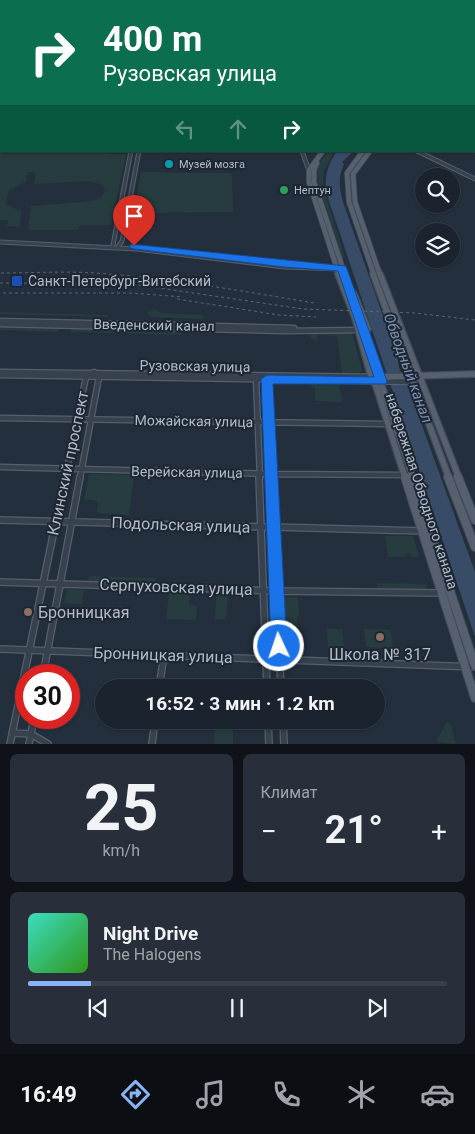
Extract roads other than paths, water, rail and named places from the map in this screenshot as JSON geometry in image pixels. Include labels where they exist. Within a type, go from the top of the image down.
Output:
[{"type":"main road","points":[[309,170],[321,152]]},
{"type":"main road","points":[[314,182],[314,167],[325,152]]},
{"type":"main road","name":"набережная Обводного канала","points":[[362,152],[347,173],[349,202],[388,320],[475,547]]},
{"type":"main road","points":[[369,152],[353,174],[355,202],[475,520]]},
{"type":"main road","name":"набережная Обводного канала","points":[[309,170],[309,182],[351,306],[372,379],[475,698]]},
{"type":"main road","name":"набережная Обводного канала","points":[[314,182],[338,269],[347,281],[370,346],[475,667]]},
{"type":"main road","name":"Рузовская улица","points":[[381,379],[412,379],[419,375],[475,374]]},
{"type":"street","points":[[115,247],[131,152]]},
{"type":"street","points":[[122,245],[138,152]]},
{"type":"street","points":[[302,152],[314,182]]},
{"type":"street","points":[[420,152],[475,179]]},
{"type":"street","points":[[127,172],[135,172]]},
{"type":"street","points":[[119,214],[128,214]]},
{"type":"street","points":[[0,241],[115,247],[284,267],[338,269]]},
{"type":"street","points":[[115,247],[122,245],[195,252],[338,269]]},
{"type":"street","name":"Введенский канал","points":[[0,323],[284,331],[308,329],[357,330]]},
{"type":"street","points":[[357,330],[362,330],[370,346]]},
{"type":"street","name":"Рузовская улица","points":[[0,373],[94,372],[372,379]]},
{"type":"street","name":"Клинский проспект","points":[[10,744],[86,377],[94,372],[99,377],[45,664]]},
{"type":"street","name":"Рузовская улица","points":[[0,373],[86,377],[381,379]]},
{"type":"street","points":[[266,679],[256,379],[262,375],[267,379],[281,679]]},
{"type":"street","name":"Можайская улица","points":[[0,418],[388,424]]},
{"type":"street","name":"Верейская улица","points":[[0,467],[272,474],[404,474]]},
{"type":"street","name":"Подольская улица","points":[[0,520],[422,531]]},
{"type":"street","name":"Серпуховская улица","points":[[0,582],[276,591],[442,594]]},
{"type":"street","name":"Бронницкая улица","points":[[0,649],[475,667]]},
{"type":"street","points":[[161,679],[164,655]]},
{"type":"street","points":[[29,744],[32,729]]},
{"type":"street","points":[[152,744],[154,729]]},
{"type":"street","points":[[268,729],[269,744]]},
{"type":"street","points":[[283,729],[284,744]]},
{"type":"street","points":[[12,733],[31,734],[48,744]]},
{"type":"water","name":"Обводный канал","points":[[336,152],[353,152],[342,162],[344,164],[340,183],[343,202],[399,362],[404,383],[407,384],[475,572],[475,637],[327,195],[327,172]]},
{"type":"railway","points":[[1,273],[72,272],[123,275],[205,285],[314,303]]},
{"type":"railway","points":[[0,283],[132,284],[303,309],[415,313],[475,320]]},
{"type":"railway","points":[[3,293],[130,293],[183,297]]},
{"type":"railway","points":[[177,299],[279,315],[316,317]]},
{"type":"place","name":"Музей мозга","points":[[169,164]]},
{"type":"place","name":"Нептун","points":[[284,190]]},
{"type":"place","name":"Санкт-Петербург-Витебский","points":[[17,281]]},
{"type":"place","name":"Бронницкая","points":[[28,612]]},
{"type":"place","name":"Школа № 317","points":[[380,637]]}]
